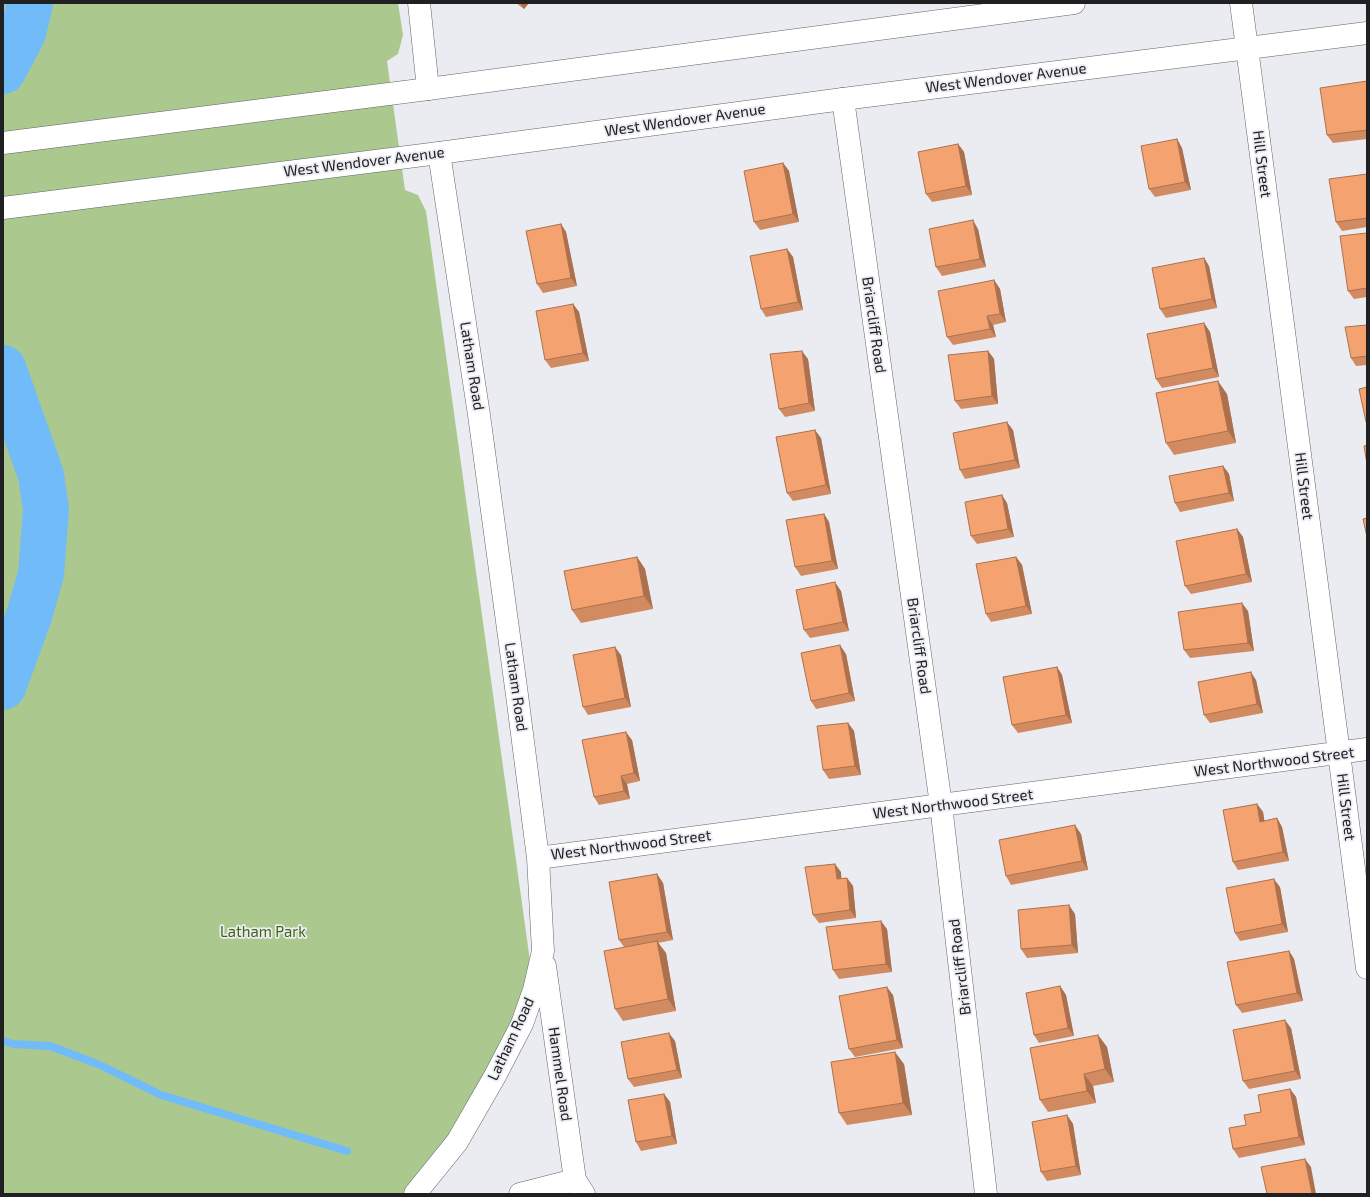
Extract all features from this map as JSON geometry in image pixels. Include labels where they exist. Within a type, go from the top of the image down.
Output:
[{"type":"main road","points":[[419,3],[428,89]]},
{"type":"main road","points":[[3,143],[428,89],[1074,3]]},
{"type":"main road","name":"Hill Street","points":[[1241,3],[1367,968]]},
{"type":"main road","name":"West Wendover Avenue","points":[[3,208],[439,153],[843,98],[1367,33]]},
{"type":"main road","name":"Briarcliff Road","points":[[843,98],[941,806],[986,1194]]},
{"type":"main road","name":"Latham Road","points":[[419,1193],[457,1142],[495,1076],[522,1024],[534,990],[543,951],[538,858],[480,415],[439,153]]},
{"type":"main road","name":"West Northwood Street","points":[[538,858],[1367,750]]},
{"type":"main road","name":"Hammel Road","points":[[543,951],[579,1187]]},
{"type":"main road","points":[[520,1194],[579,1187]]},
{"type":"green space","name":"Latham Park","points":[[3,3],[398,3],[403,35],[398,54],[387,61],[405,190],[418,195],[426,211],[534,990],[415,1194],[3,1194]]},
{"type":"building","points":[[1367,81],[1367,130],[1327,135],[1320,88]]},
{"type":"building","points":[[1177,139],[1185,182],[1149,189],[1141,146]]},
{"type":"building","points":[[958,144],[966,186],[926,194],[918,152]]},
{"type":"building","points":[[783,163],[793,214],[754,222],[744,171]]},
{"type":"building","points":[[1367,174],[1367,218],[1336,222],[1329,179]]},
{"type":"building","points":[[973,220],[980,259],[936,267],[929,229]]},
{"type":"building","points":[[561,224],[571,278],[537,284],[526,231]]},
{"type":"building","points":[[1367,233],[1367,288],[1348,291],[1340,236]]},
{"type":"building","points":[[787,249],[798,302],[761,309],[750,256]]},
{"type":"building","points":[[1204,258],[1212,299],[1160,309],[1152,268]]},
{"type":"building","points":[[994,280],[1000,314],[987,316],[990,329],[947,337],[938,291]]},
{"type":"building","points":[[573,304],[583,353],[545,360],[536,311]]},
{"type":"building","points":[[1204,323],[1213,368],[1156,379],[1147,334]]},
{"type":"building","points":[[1367,325],[1367,356],[1351,358],[1345,327]]},
{"type":"building","points":[[802,351],[809,403],[779,409],[770,354]]},
{"type":"building","points":[[988,351],[992,396],[955,401],[948,355]]},
{"type":"building","points":[[1218,381],[1228,431],[1166,443],[1156,393]]},
{"type":"building","points":[[1367,387],[1367,422],[1366,422],[1359,389]]},
{"type":"building","points":[[1007,422],[1015,460],[960,470],[953,433]]},
{"type":"building","points":[[815,430],[826,485],[787,493],[776,437]]},
{"type":"building","points":[[1367,445],[1367,464],[1364,446]]},
{"type":"building","points":[[1223,466],[1229,493],[1175,503],[1169,476]]},
{"type":"building","points":[[1002,495],[1008,529],[971,536],[965,502]]},
{"type":"building","points":[[824,514],[832,561],[795,567],[786,520]]},
{"type":"building","points":[[1367,518],[1367,537],[1363,519]]},
{"type":"building","points":[[1237,529],[1246,574],[1185,586],[1176,541]]},
{"type":"building","points":[[637,557],[644,596],[572,610],[564,571]]},
{"type":"building","points":[[1016,557],[1026,606],[986,614],[976,564]]},
{"type":"building","points":[[835,582],[843,622],[804,630],[796,590]]},
{"type":"building","points":[[1242,603],[1248,643],[1184,650],[1178,612]]},
{"type":"building","points":[[840,645],[849,693],[811,701],[801,653]]},
{"type":"building","points":[[615,647],[625,698],[583,707],[573,655]]},
{"type":"building","points":[[1057,667],[1066,715],[1012,725],[1003,677]]},
{"type":"building","points":[[1251,672],[1257,704],[1204,715],[1198,682]]},
{"type":"building","points":[[848,723],[855,766],[823,770],[817,726]]},
{"type":"building","points":[[626,732],[634,773],[621,776],[624,791],[594,797],[582,740]]},
{"type":"building","points":[[1257,804],[1260,822],[1277,818],[1283,852],[1233,862],[1223,810]]},
{"type":"building","points":[[1075,825],[1082,861],[1006,876],[999,840]]},
{"type":"building","points":[[835,864],[837,879],[847,878],[850,910],[813,915],[805,867]]},
{"type":"building","points":[[657,874],[667,932],[619,940],[609,882]]},
{"type":"building","points":[[1274,879],[1282,924],[1235,933],[1226,888]]},
{"type":"building","points":[[1069,905],[1072,945],[1021,949],[1018,910]]},
{"type":"building","points":[[881,921],[886,964],[833,970],[826,927]]},
{"type":"building","points":[[657,941],[668,999],[615,1009],[604,951]]},
{"type":"building","points":[[1289,951],[1297,993],[1236,1005],[1227,962]]},
{"type":"building","points":[[1060,986],[1068,1028],[1034,1035],[1026,993]]},
{"type":"building","points":[[887,987],[897,1040],[849,1049],[839,996]]},
{"type":"building","points":[[1285,1020],[1295,1071],[1243,1081],[1233,1030]]},
{"type":"building","points":[[669,1033],[677,1070],[628,1079],[621,1042]]},
{"type":"building","points":[[1098,1035],[1105,1069],[1084,1074],[1087,1091],[1040,1100],[1030,1048]]},
{"type":"building","points":[[895,1052],[903,1103],[839,1113],[831,1062]]},
{"type":"building","points":[[1290,1089],[1299,1137],[1233,1149],[1229,1128],[1246,1125],[1244,1115],[1261,1112],[1258,1095]]},
{"type":"building","points":[[664,1094],[672,1136],[636,1142],[628,1100]]},
{"type":"building","points":[[1067,1115],[1076,1166],[1041,1172],[1032,1122]]},
{"type":"building","points":[[1305,1159],[1312,1194],[1267,1194],[1261,1167]]},
{"type":"waterway","points":[[3,71],[23,33],[30,3]]},
{"type":"waterway","points":[[3,368],[41,475],[46,510],[41,574],[29,616],[3,687]]},
{"type":"waterway","points":[[3,1041],[13,1044],[50,1046],[100,1065],[161,1095],[347,1151]]}]
